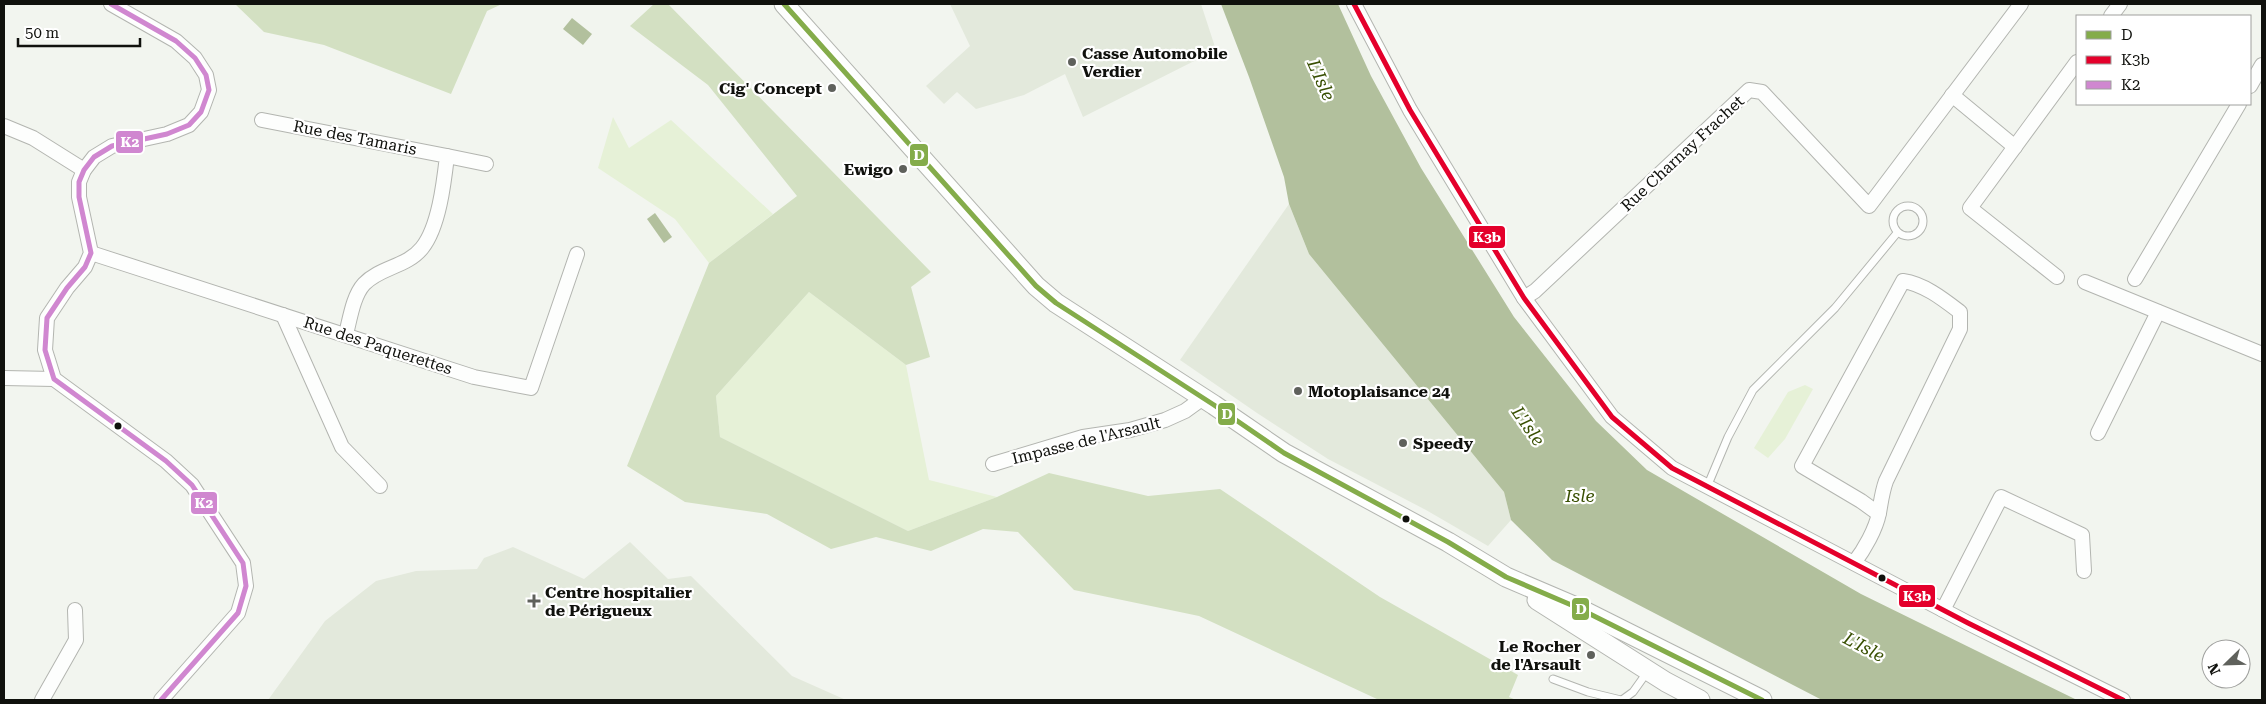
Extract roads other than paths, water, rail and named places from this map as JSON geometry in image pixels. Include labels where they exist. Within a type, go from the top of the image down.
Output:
[{"type":"main road","points":[[784,4],[1036,286],[1076,317],[1203,398],[1284,453],[1448,542],[1506,577],[1546,606],[1666,682],[1694,697]]},
{"type":"main road","points":[[1506,577],[1576,607],[1762,700]]},
{"type":"main road","points":[[1659,649],[1654,663],[1666,682]]},
{"type":"main road","points":[[1687,662],[1682,674],[1694,697]]},
{"type":"street","points":[[54,379],[45,350],[47,318],[67,288],[86,268],[91,253],[90,240],[79,197],[79,182],[84,170],[94,157],[112,146],[167,134],[189,125],[201,112],[209,90],[206,75],[201,66],[176,41],[111,4]]},
{"type":"street","points":[[1354,4],[1410,110],[1524,298],[1612,417],[1672,468],[1943,610],[2122,700]]},
{"type":"street","name":"Rue Charnay Frachet","points":[[1524,298],[1535,291],[1749,90],[1762,92],[1869,206],[2021,4]]},
{"type":"street","points":[[2112,15],[2120,4]]},
{"type":"street","points":[[2057,277],[1970,208],[2076,63]]},
{"type":"street","points":[[2251,84],[2262,65]]},
{"type":"street","points":[[1952,95],[2015,147]]},
{"type":"street","points":[[2135,279],[2238,105]]},
{"type":"street","name":"Rue des Tamaris","points":[[262,120],[486,164]]},
{"type":"street","points":[[4,126],[57,151],[84,170]]},
{"type":"street","points":[[346,334],[363,284],[375,276],[409,260],[422,248],[432,232],[447,156]]},
{"type":"street","name":"Rue des Paquerettes","points":[[91,253],[474,377],[531,388],[577,254]]},
{"type":"street","points":[[1854,563],[1861,553],[1879,514],[1881,495],[1886,481],[1960,329],[1960,312],[1914,283],[1903,281],[1802,466],[1879,514]]},
{"type":"street","points":[[2085,282],[2262,354]]},
{"type":"street","points":[[2098,433],[2158,312]]},
{"type":"street","points":[[284,314],[342,447],[380,486]]},
{"type":"street","points":[[4,378],[54,379],[166,461],[192,485],[243,563],[246,586],[238,613],[161,700]]},
{"type":"street","name":"Impasse de l'Arsault","points":[[993,464],[1083,437],[1130,430],[1165,420],[1185,411],[1203,398]]},
{"type":"street","points":[[1943,610],[2001,497],[2082,535],[2084,571]]},
{"type":"street","points":[[42,700],[76,640],[75,610]]},
{"type":"lane","points":[[1902,208],[1916,208],[1922,216],[1920,231],[1912,236],[1898,233],[1893,224],[1894,214],[1902,208]]},
{"type":"lane","points":[[1707,487],[1728,437],[1753,390],[1835,308],[1898,233]]},
{"type":"lane","points":[[1553,679],[1588,692],[1621,700],[1632,692],[1648,670]]},
{"type":"water","points":[[1221,4],[1338,4],[1371,76],[1421,168],[1514,317],[1596,421],[1647,470],[1861,594],[2077,700],[1822,700],[1552,560],[1511,520],[1504,492],[1309,254],[1289,204],[1284,177]]},
{"type":"water","points":[[572,18],[592,34],[583,45],[563,29]]},
{"type":"water","points":[[655,213],[672,237],[664,243],[647,219]]},
{"type":"place","name":"Casse Automobile Verdier","points":[[1072,62]]},
{"type":"place","name":"Cig' Concept","points":[[832,88]]},
{"type":"place","name":"Ewigo","points":[[903,169]]},
{"type":"place","name":"Motoplaisance 24","points":[[1298,391]]},
{"type":"place","name":"Speedy","points":[[1403,443]]},
{"type":"place","name":"Centre hospitalier de Périgueux","points":[[534,601]]},
{"type":"place","name":"Le Rocher de l'Arsault","points":[[1591,655]]},
{"type":"water label","name":"L'Isle","points":[[1321,80]]},
{"type":"water label","name":"L'Isle","points":[[1528,426]]},
{"type":"water label","name":"Isle","points":[[1580,496]]},
{"type":"water label","name":"L'Isle","points":[[1864,647]]}]
